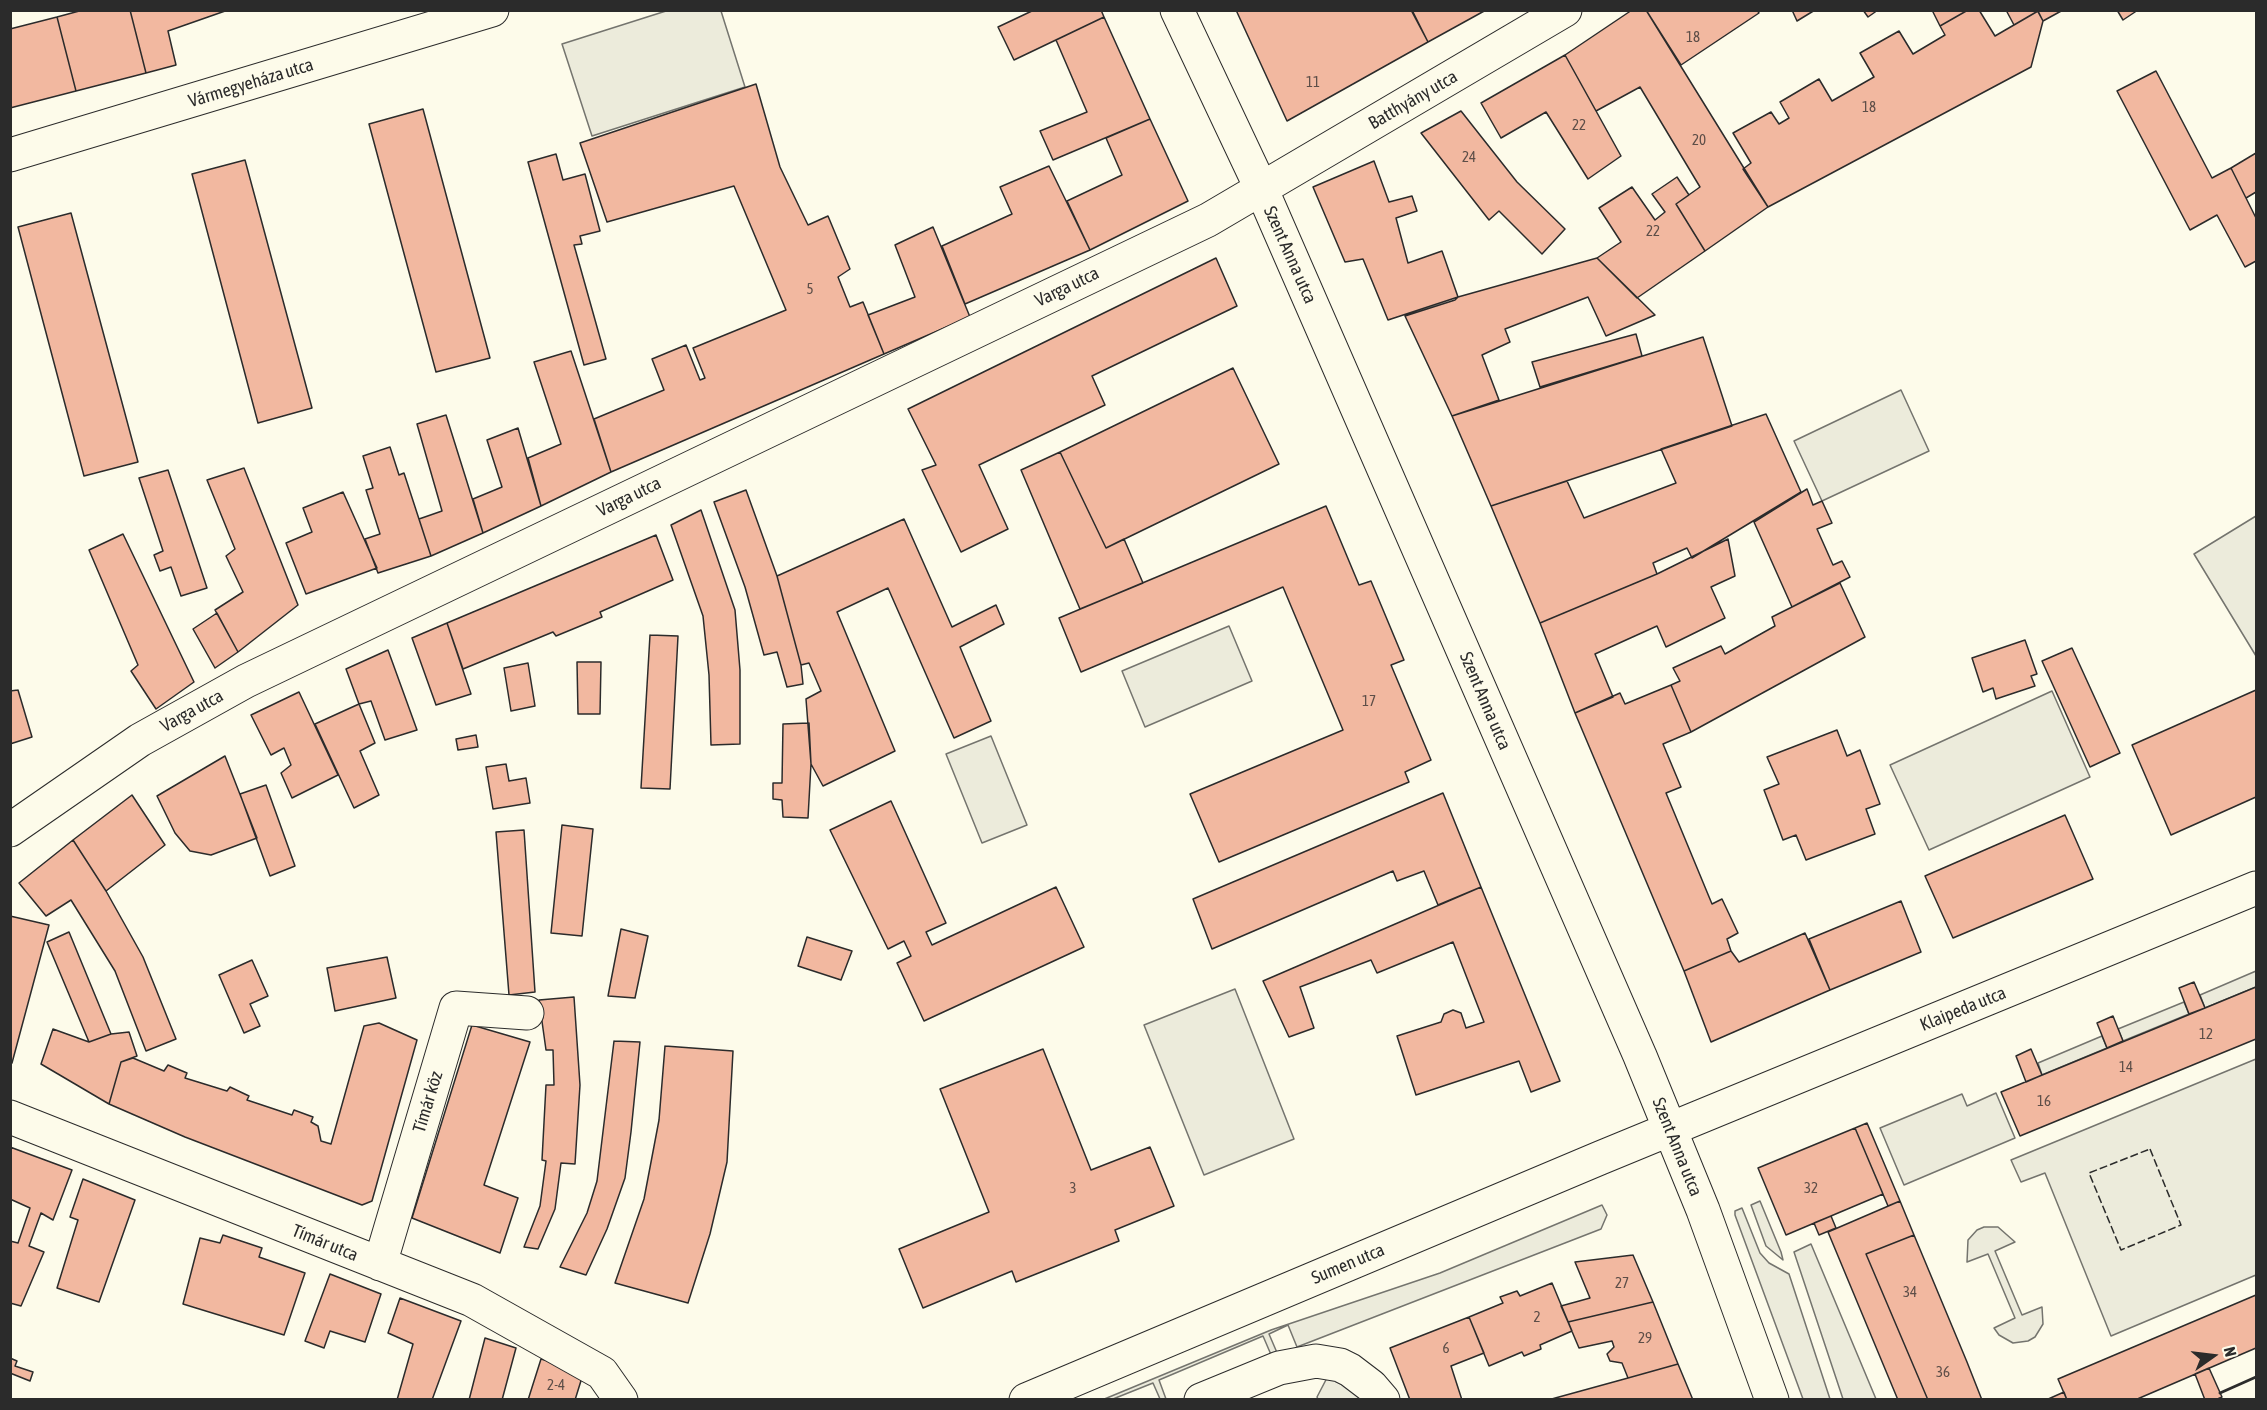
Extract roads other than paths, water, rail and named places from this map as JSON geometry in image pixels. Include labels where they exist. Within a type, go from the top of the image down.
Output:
[{"type":"street","name":"Vármegyeháza utca","points":[[10,156],[492,10]]},
{"type":"street","name":"Szent Anna utca","points":[[1177,10],[1261,188],[1670,1128],[1703,1209],[1772,1400]]},
{"type":"street","name":"Batthyány utca","points":[[1261,188],[1565,10]]},
{"type":"street","name":"Varga utca","points":[[10,831],[140,740],[246,681],[1208,220],[1261,188]]},
{"type":"street","name":"Klaipeda utca","points":[[1670,1128],[2256,888]]},
{"type":"street","name":"Tímár köz","points":[[380,1264],[456,1008],[527,1013]]},
{"type":"street","name":"Tímár utca","points":[[10,1117],[472,1300],[602,1373],[621,1400]]},
{"type":"street","name":"Sumen utca","points":[[1026,1400],[1670,1128]]},
{"type":"street","points":[[1201,1400],[1279,1368],[1316,1361],[1340,1365],[1350,1370],[1371,1386],[1383,1400]]}]
